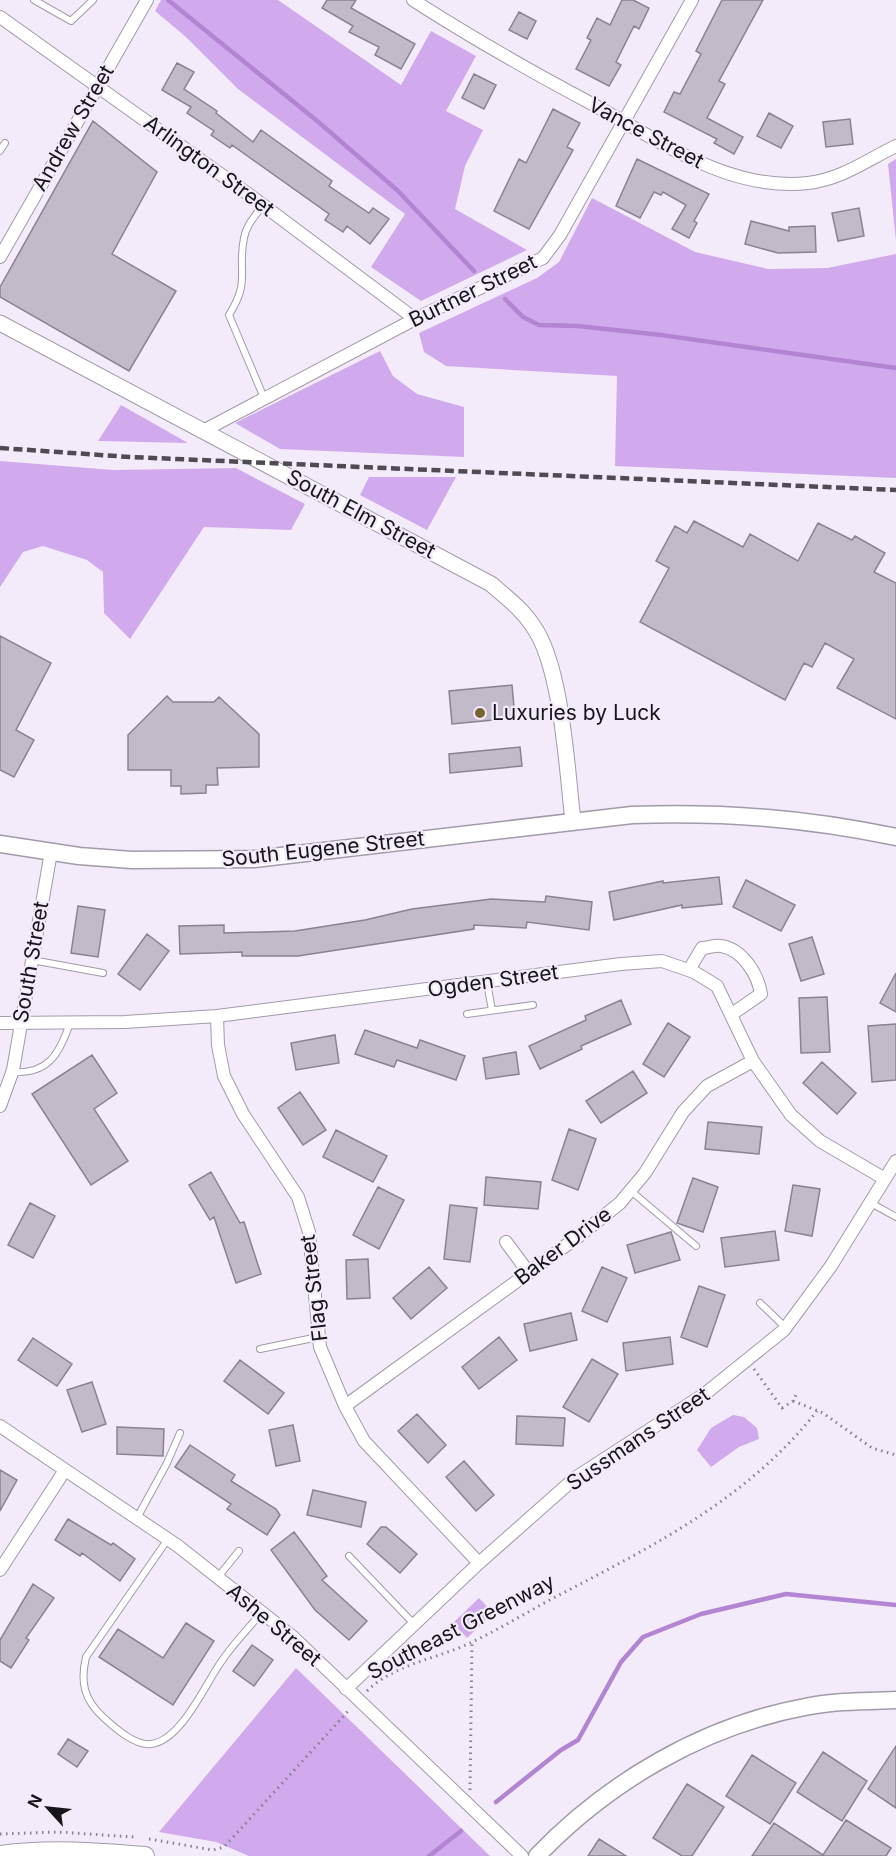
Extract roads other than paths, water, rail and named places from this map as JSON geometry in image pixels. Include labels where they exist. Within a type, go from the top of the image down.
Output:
[{"type":"main road","name":"South Eugene Street","points":[[0,844],[51,852],[132,860],[254,859],[632,815],[744,814],[829,824],[896,837]]},
{"type":"main road","points":[[537,1856],[619,1785],[690,1744],[754,1720],[806,1707],[896,1700]]},
{"type":"main road","points":[[0,1855],[20,1852],[98,1852],[145,1856]]},
{"type":"street","name":"Andrew Street","points":[[0,256],[147,0]]},
{"type":"street","name":"Vance Street","points":[[413,0],[469,36],[665,146],[713,168],[756,181],[778,184],[809,183],[836,176],[863,165],[896,146]]},
{"type":"street","name":"Burtner Street","points":[[203,431],[415,319],[543,258],[560,235],[692,0]]},
{"type":"street","name":"Arlington Street","points":[[0,17],[263,205],[415,319]]},
{"type":"street","name":"South Elm Street","points":[[0,323],[491,584],[516,606],[534,627],[548,655],[561,721],[573,821]]},
{"type":"street","name":"South Street","points":[[0,1106],[12,1072],[51,852]]},
{"type":"street","points":[[688,970],[702,948],[720,946],[740,953],[759,982],[761,993],[732,1014]]},
{"type":"street","name":"Ogden Street","points":[[0,1023],[19,1025],[218,1016],[662,961],[688,970],[717,986],[753,1061],[791,1116],[820,1141],[885,1179]]},
{"type":"street","name":"Flag Street","points":[[218,1016],[218,1045],[224,1076],[243,1114],[298,1197],[309,1232],[320,1347],[345,1407],[364,1441],[479,1563]]},
{"type":"street","name":"Baker Drive","points":[[345,1407],[529,1273],[620,1203],[645,1173],[683,1112],[707,1086],[753,1061]]},
{"type":"street","name":"Sussmans Street","points":[[346,1689],[479,1563],[575,1478],[706,1393],[786,1328],[831,1266],[896,1161]]},
{"type":"street","points":[[506,1242],[529,1273]]},
{"type":"street","name":"Ashe Street","points":[[0,1426],[168,1539],[293,1637],[522,1856]]},
{"type":"street","points":[[0,1570],[66,1470]]},
{"type":"lane","points":[[34,0],[70,21],[93,0]]},
{"type":"lane","points":[[0,151],[5,143]]},
{"type":"lane","points":[[263,205],[250,222],[244,238],[242,288],[229,315],[264,399]]},
{"type":"lane","points":[[31,960],[103,973]]},
{"type":"lane","points":[[487,982],[492,1010]]},
{"type":"lane","points":[[467,1014],[533,1005]]},
{"type":"lane","points":[[12,1072],[30,1073],[46,1065],[62,1047],[70,1023]]},
{"type":"lane","points":[[630,1190],[696,1246]]},
{"type":"lane","points":[[871,1203],[896,1217]]},
{"type":"lane","points":[[760,1302],[786,1328]]},
{"type":"lane","points":[[260,1349],[319,1337]]},
{"type":"lane","points":[[136,1518],[167,1463],[180,1433]]},
{"type":"lane","points":[[168,1539],[86,1657],[82,1676],[86,1697],[104,1718],[132,1739],[151,1744],[169,1736],[188,1715],[221,1660],[262,1612]]},
{"type":"lane","points":[[218,1578],[239,1551]]},
{"type":"lane","points":[[349,1556],[414,1624]]},
{"type":"waterway","points":[[168,0],[316,120],[397,190],[474,271]]},
{"type":"waterway","points":[[505,299],[523,317],[539,325],[578,326],[661,335],[896,368]]},
{"type":"waterway","points":[[496,1802],[561,1750],[578,1740],[621,1662],[643,1637],[701,1614],[786,1594],[896,1605]]},
{"type":"waterway","points":[[429,1856],[461,1831]]},
{"type":"railway","points":[[0,448],[130,457],[896,490]]},
{"type":"place","name":"Luxuries by Luck","points":[[480,713]]}]
